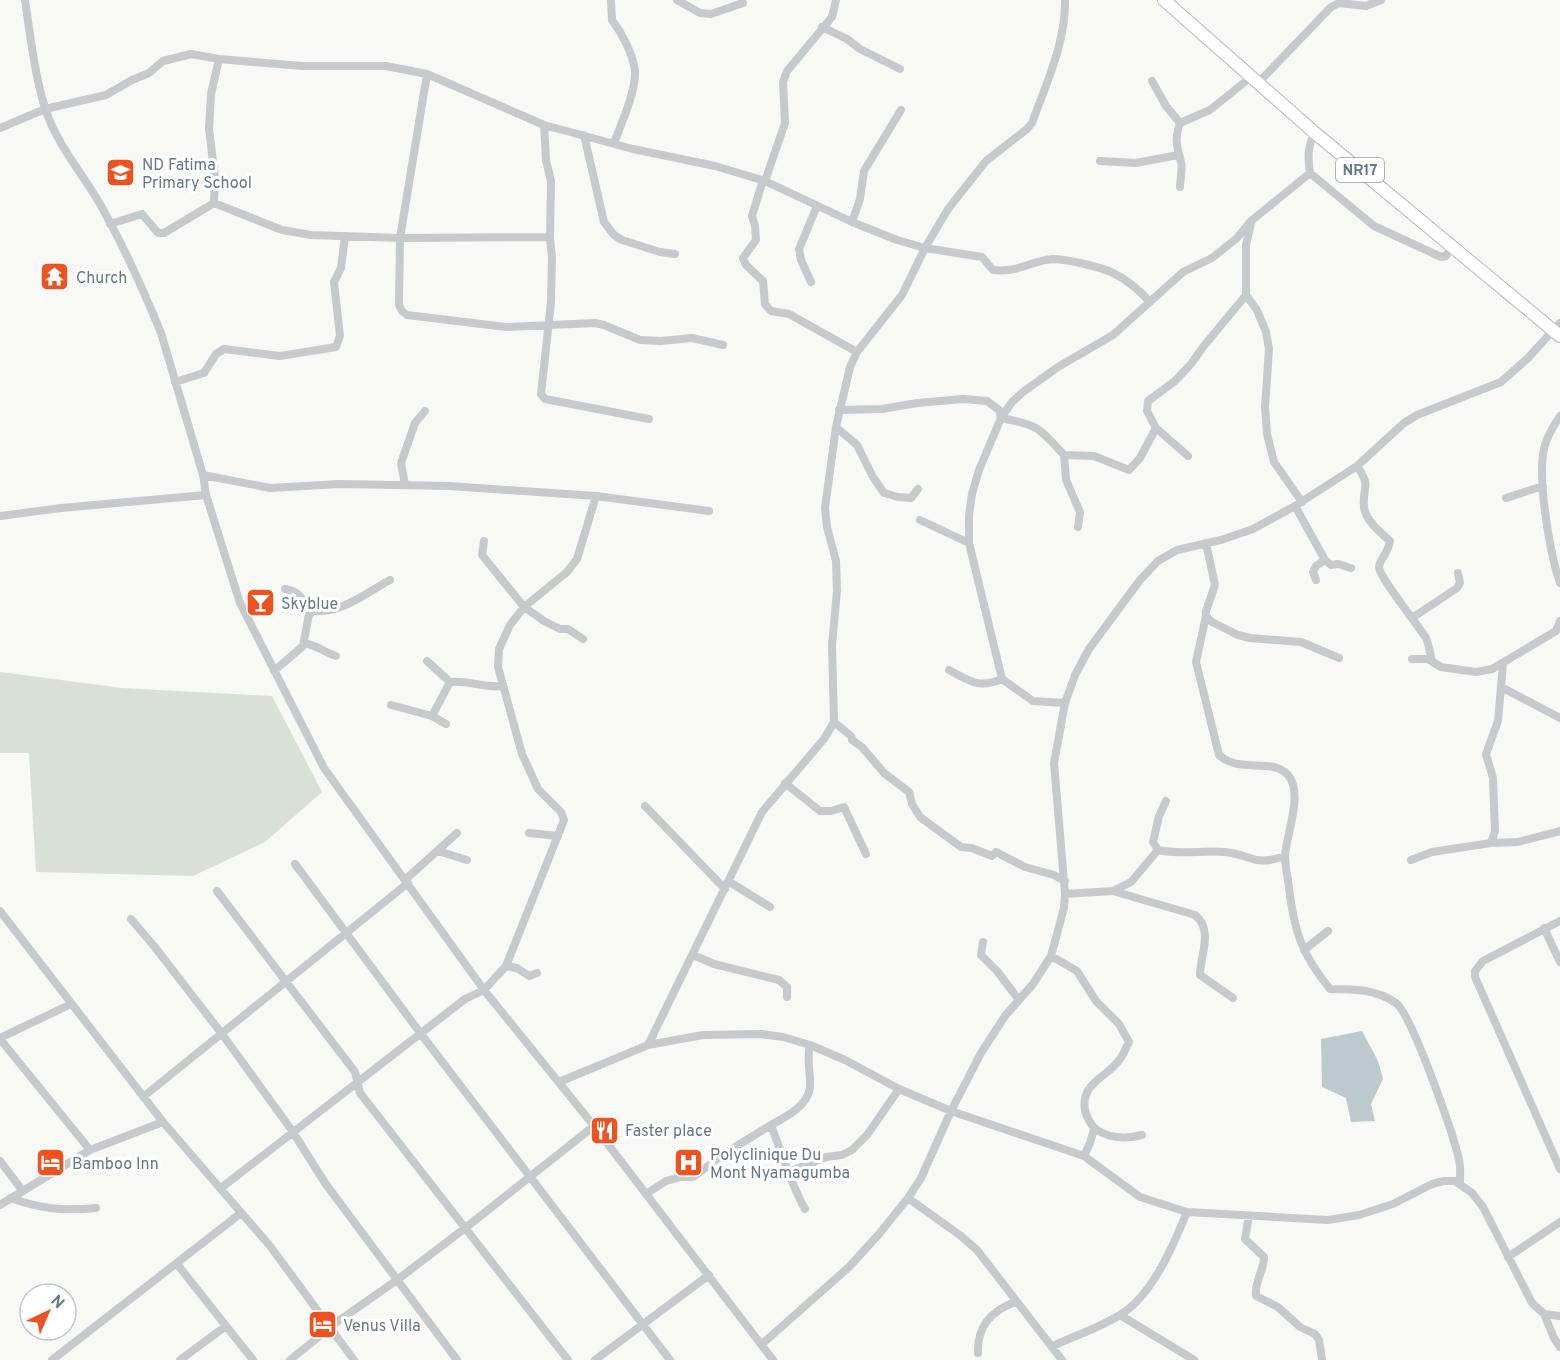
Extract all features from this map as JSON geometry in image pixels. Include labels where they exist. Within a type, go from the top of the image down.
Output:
[{"type":"main road","name":"NR17","points":[[1164,0],[1315,133],[1558,330]]},
{"type":"street","points":[[25,0],[30,38],[45,109],[68,154],[110,224],[152,310],[240,603],[324,768],[484,990],[560,1082],[773,1360]]},
{"type":"street","points":[[612,0],[612,20],[623,33],[635,71],[631,95],[614,144]]},
{"type":"street","points":[[677,0],[700,13],[711,14],[744,3]]},
{"type":"street","points":[[836,0],[832,17],[787,71],[783,82],[785,123],[752,216],[756,240],[742,258],[763,281],[765,304],[771,311],[789,314],[857,352]]},
{"type":"street","points":[[648,1045],[762,812],[824,739],[834,722],[832,645],[837,591],[836,561],[827,527],[825,508],[839,410],[850,367],[857,352],[902,295],[925,248],[948,209],[986,161],[1032,123],[1050,76],[1062,31],[1065,0]]},
{"type":"street","points":[[1180,187],[1182,163],[1178,155],[1176,136],[1180,123],[1210,110],[1254,80],[1330,6],[1339,3],[1366,6],[1381,0]]},
{"type":"street","points":[[822,27],[900,69]]},
{"type":"street","points":[[0,128],[45,109],[106,95],[149,73],[163,61],[191,54],[219,59],[302,66],[386,66],[427,74],[544,125],[633,149],[715,166],[764,181],[852,222],[925,248],[982,257],[993,270],[1005,271],[1052,259],[1071,261],[1112,272],[1143,294],[1150,302]]},
{"type":"street","points":[[214,203],[215,178],[208,129],[211,94],[219,59]]},
{"type":"street","points":[[427,74],[400,238],[399,305],[402,311],[407,315],[506,327],[595,323],[640,340],[661,341],[692,338],[723,345]]},
{"type":"street","points":[[1152,81],[1166,106],[1180,123]]},
{"type":"street","points":[[852,222],[860,200],[864,171],[901,110]]},
{"type":"street","points":[[544,125],[546,160],[551,181],[552,269],[541,394],[545,399],[649,419]]},
{"type":"street","points":[[1315,133],[1308,152],[1310,173],[1374,226],[1441,257],[1446,255],[1452,246]]},
{"type":"street","points":[[584,135],[604,222],[614,235],[622,240],[660,252],[675,254]]},
{"type":"street","points":[[1101,161],[1136,163],[1178,155]]},
{"type":"street","points":[[1065,703],[1033,701],[1002,679],[969,543],[972,494],[1001,418],[1012,402],[1023,392],[1113,335],[1183,273],[1212,258],[1238,238],[1251,221],[1310,173]]},
{"type":"street","points":[[110,224],[142,214],[158,233],[164,233],[214,203]]},
{"type":"street","points":[[214,203],[282,230],[311,235],[400,238],[550,237]]},
{"type":"street","points":[[811,282],[801,260],[799,249],[817,206]]},
{"type":"street","points":[[1251,221],[1246,245],[1246,295],[1257,310],[1266,332],[1269,349],[1265,407],[1267,434],[1274,462],[1298,504],[1325,560],[1331,565],[1338,564],[1351,568]]},
{"type":"street","points":[[175,382],[204,373],[216,354],[224,350],[280,356],[336,347],[340,336],[334,282],[341,268],[345,236]]},
{"type":"street","points":[[1188,456],[1156,428],[1147,411],[1148,401],[1175,381],[1191,364],[1246,295]]},
{"type":"street","points":[[762,1344],[849,1267],[908,1198],[921,1178],[951,1111],[981,1053],[1005,1016],[1034,984],[1051,956],[1064,908],[1065,894],[1054,763],[1065,703],[1075,675],[1089,649],[1140,580],[1158,561],[1178,550],[1253,529],[1298,504],[1357,466],[1411,419],[1501,382],[1558,330]]},
{"type":"street","points":[[839,410],[882,409],[963,399],[987,401],[999,410],[1001,418]]},
{"type":"street","points":[[405,485],[401,463],[415,423],[425,411]]},
{"type":"street","points":[[1560,416],[1545,444],[1541,470],[1552,562],[1560,583]]},
{"type":"street","points":[[1001,418],[1026,422],[1039,428],[1064,455],[1066,480],[1080,512],[1078,527]]},
{"type":"street","points":[[836,427],[857,445],[884,493],[911,498],[918,489]]},
{"type":"street","points":[[1064,455],[1094,456],[1129,470],[1140,458],[1156,428]]},
{"type":"street","points":[[1357,466],[1365,478],[1367,489],[1364,506],[1366,512],[1373,525],[1390,541],[1389,551],[1380,562],[1379,569],[1383,580],[1427,641],[1432,661]]},
{"type":"street","points":[[203,475],[270,488],[340,484],[449,486],[596,496],[709,511]]},
{"type":"street","points":[[1506,498],[1544,486]]},
{"type":"street","points":[[0,516],[206,495]]},
{"type":"street","points":[[221,1188],[465,999],[484,990],[506,966],[564,820],[561,812],[538,789],[522,754],[502,686],[498,667],[499,649],[510,625],[525,607],[567,572],[577,559],[596,496]]},
{"type":"street","points":[[920,520],[969,543]]},
{"type":"street","points":[[484,541],[482,555],[525,607],[544,621],[560,629],[568,629],[583,639]]},
{"type":"street","points":[[1206,543],[1215,585],[1206,611],[1196,662],[1216,747],[1226,761],[1236,765],[1276,768],[1290,777],[1293,786],[1293,814],[1285,856],[1293,921],[1304,950],[1319,976],[1330,989],[1365,989],[1398,1004],[1446,1113],[1460,1162],[1460,1183]]},
{"type":"street","points":[[1316,579],[1313,572],[1316,566],[1325,560]]},
{"type":"street","points":[[1412,618],[1457,588],[1460,584],[1458,573]]},
{"type":"street","points":[[311,613],[327,612],[345,606],[390,580]]},
{"type":"street","points":[[285,589],[295,590],[311,613]]},
{"type":"street","points":[[274,671],[301,650],[311,613]]},
{"type":"street","points":[[1206,616],[1212,622],[1238,635],[1301,642],[1339,657]]},
{"type":"street","points":[[1412,659],[1428,659],[1441,667],[1476,672],[1492,669],[1556,631],[1560,621]]},
{"type":"street","points":[[304,643],[315,644],[323,652],[336,656]]},
{"type":"street","points":[[427,661],[450,682],[460,681],[490,687],[502,686]]},
{"type":"street","points":[[1491,843],[1495,831],[1493,778],[1486,754],[1498,721],[1503,664]]},
{"type":"street","points":[[949,670],[979,685],[1002,679]]},
{"type":"street","points":[[432,716],[450,682]]},
{"type":"street","points":[[1501,687],[1560,718]]},
{"type":"street","points":[[391,705],[432,716],[446,724]]},
{"type":"street","points":[[834,722],[851,736],[884,773],[909,792],[912,804],[921,817],[961,847],[972,848],[992,856],[996,852],[1025,867],[1054,875],[1065,881]]},
{"type":"street","points":[[785,783],[820,811],[831,811],[844,807],[866,854]]},
{"type":"street","points":[[1166,801],[1159,816],[1153,842],[1158,850],[1169,853],[1227,852],[1254,861],[1271,861],[1285,856]]},
{"type":"street","points":[[645,806],[727,885],[770,907]]},
{"type":"street","points":[[1411,860],[1432,852],[1491,843],[1518,842],[1560,831]]},
{"type":"street","points":[[143,1097],[346,933],[407,881],[457,833]]},
{"type":"street","points":[[529,833],[558,836]]},
{"type":"street","points":[[438,850],[467,860]]},
{"type":"street","points":[[1113,891],[1131,882],[1158,850]]},
{"type":"street","points":[[295,864],[421,1034],[670,1360]]},
{"type":"street","points":[[217,891],[355,1072],[360,1093],[568,1360]]},
{"type":"street","points":[[1065,894],[1113,891],[1195,915],[1204,928],[1204,950],[1200,975],[1233,998]]},
{"type":"street","points":[[0,911],[163,1122],[287,1268],[354,1360]]},
{"type":"street","points":[[131,919],[222,1034],[293,1132],[326,1183],[457,1360]]},
{"type":"street","points":[[1560,921],[1483,961],[1474,971],[1560,1169]]},
{"type":"street","points":[[1544,928],[1560,962]]},
{"type":"street","points":[[1304,950],[1328,931]]},
{"type":"street","points":[[983,942],[981,955],[997,970],[1019,1000]]},
{"type":"street","points":[[693,955],[714,964],[779,980],[787,987],[787,998]]},
{"type":"street","points":[[1051,956],[1077,971],[1096,1001],[1119,1024],[1129,1042],[1119,1060],[1095,1080],[1088,1090],[1084,1102],[1086,1114],[1094,1129],[1114,1137],[1128,1138],[1142,1135]]},
{"type":"street","points":[[506,966],[517,968],[529,976],[537,973]]},
{"type":"street","points":[[71,1004],[0,1038],[90,1150]]},
{"type":"street","points":[[560,1082],[648,1045],[703,1035],[761,1034],[783,1037],[810,1045],[845,1060],[899,1089],[951,1111],[1084,1156],[1140,1197],[1187,1212],[1328,1220],[1359,1215],[1393,1204],[1432,1184],[1455,1181],[1472,1192],[1483,1207],[1532,1303],[1544,1314],[1560,1347]]},
{"type":"street","points":[[646,1194],[666,1181],[693,1177],[727,1152],[798,1108],[807,1097],[810,1087],[807,1057],[810,1045]]},
{"type":"street","points":[[789,1172],[826,1157],[842,1155],[852,1150],[867,1135],[899,1089]]},
{"type":"street","points":[[3,1202],[90,1150],[163,1122]]},
{"type":"street","points":[[771,1125],[794,1190],[805,1209]]},
{"type":"street","points":[[290,1360],[330,1328],[398,1280],[594,1126]]},
{"type":"street","points":[[1084,1156],[1094,1129]]},
{"type":"street","points":[[0,1161],[22,1190]]},
{"type":"street","points":[[908,1198],[977,1250],[1062,1360]]},
{"type":"street","points":[[3,1202],[58,1210],[96,1208]]},
{"type":"street","points":[[1053,1346],[1120,1315],[1136,1302],[1160,1269],[1187,1212]]},
{"type":"street","points":[[52,1360],[241,1213]]},
{"type":"street","points":[[1249,1216],[1245,1239],[1264,1257],[1264,1266],[1255,1288],[1256,1296],[1278,1307],[1300,1327],[1315,1334],[1319,1340],[1322,1360]]},
{"type":"street","points":[[1508,1257],[1560,1222]]},
{"type":"street","points":[[177,1264],[253,1360]]},
{"type":"street","points":[[595,1360],[709,1275]]},
{"type":"street","points":[[978,1353],[978,1341],[990,1317],[996,1310],[1015,1302]]},
{"type":"street","points":[[1544,1314],[1560,1317]]},
{"type":"street","points":[[1120,1315],[1194,1360]]},
{"type":"street","points":[[180,1360],[226,1326]]},
{"type":"shaded area","points":[[0,672],[122,688],[272,696],[322,792],[265,842],[193,876],[36,872],[29,753],[0,753]]},
{"type":"shaded area","points":[[1362,1031],[1378,1061],[1383,1079],[1371,1104],[1375,1121],[1351,1122],[1346,1098],[1322,1087],[1321,1039]]},
{"type":"place","name":"ND Fatima Primary School","points":[[121,173]]},
{"type":"place","name":"Church","points":[[55,277]]},
{"type":"place","name":"Skyblue","points":[[260,603]]},
{"type":"place","name":"Faster place","points":[[604,1130]]},
{"type":"place","name":"Bamboo Inn","points":[[51,1163]]},
{"type":"place","name":"Polyclinique Du Mont Nyamagumba","points":[[689,1163]]},
{"type":"place","name":"Venus Villa","points":[[322,1325]]}]
